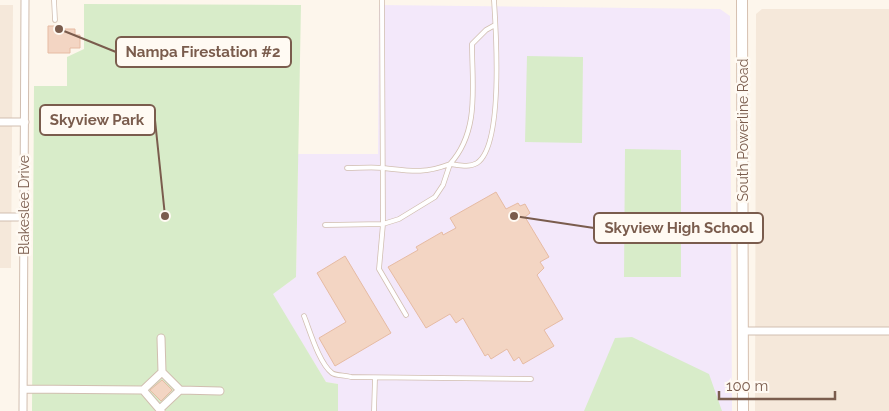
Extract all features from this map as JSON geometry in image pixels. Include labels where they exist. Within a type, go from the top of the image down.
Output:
[{"type":"street","name":"Blakeslee Drive","points":[[23,411],[25,0]]},
{"type":"street","name":"South Powerline Road","points":[[742,0],[743,411]]},
{"type":"street","points":[[0,122],[24,122]]},
{"type":"street","points":[[0,217],[24,217]]},
{"type":"street","points":[[742,331],[889,331]]},
{"type":"street","points":[[161,338],[162,372],[180,390],[220,391]]},
{"type":"street","points":[[23,389],[143,390],[162,372]]},
{"type":"street","points":[[143,390],[161,410],[180,390]]},
{"type":"lane","points":[[54,0],[55,20]]},
{"type":"lane","points":[[382,0],[383,224],[380,269],[406,315]]},
{"type":"lane","points":[[348,168],[383,168],[406,172],[423,172],[450,164],[470,166],[478,162],[486,151],[492,136],[495,111],[494,0]]},
{"type":"lane","points":[[325,225],[383,224],[399,219],[434,197],[443,186],[450,164],[466,140],[471,125],[472,44],[495,25]]},
{"type":"lane","points":[[304,316],[315,346],[333,374],[375,378],[531,379]]},
{"type":"lane","points":[[374,411],[375,378]]},
{"type":"shaded area","points":[[0,5],[13,5],[11,268],[0,268]]},
{"type":"shaded area","points":[[379,5],[720,9],[730,16],[732,411],[338,411],[338,384],[326,382],[272,294],[296,277],[298,154],[378,154]]},
{"type":"shaded area","points":[[762,9],[889,9],[889,411],[755,411],[756,14]]},
{"type":"green space","points":[[84,4],[301,5],[296,277],[273,294],[326,382],[338,384],[338,411],[32,411],[34,86],[67,86],[67,57],[84,49]]},
{"type":"green space","points":[[527,56],[583,57],[582,143],[525,142]]},
{"type":"green space","points":[[625,149],[681,150],[681,277],[624,277]]},
{"type":"green space","points":[[632,337],[709,374],[722,411],[584,411],[615,338]]},
{"type":"building","points":[[48,26],[62,26],[62,29],[75,29],[75,35],[80,35],[80,48],[70,48],[70,53],[48,53]]},
{"type":"building","points":[[496,192],[506,209],[518,203],[520,206],[525,204],[530,213],[525,217],[549,257],[540,262],[544,268],[537,275],[563,319],[544,330],[554,346],[523,364],[519,357],[514,361],[507,349],[491,359],[488,354],[485,356],[463,318],[456,323],[450,314],[426,328],[388,267],[418,250],[416,247],[442,232],[443,235],[456,228],[450,218]]},
{"type":"building","points":[[345,256],[391,333],[335,366],[319,338],[346,322],[317,273]]},
{"type":"building","points":[[162,380],[172,390],[161,401],[150,390]]},
{"type":"place","name":"Nampa Firestation #2","points":[[59,29]]},
{"type":"place","name":"Skyview Park","points":[[165,216]]},
{"type":"place","name":"Skyview High School","points":[[514,216]]}]
